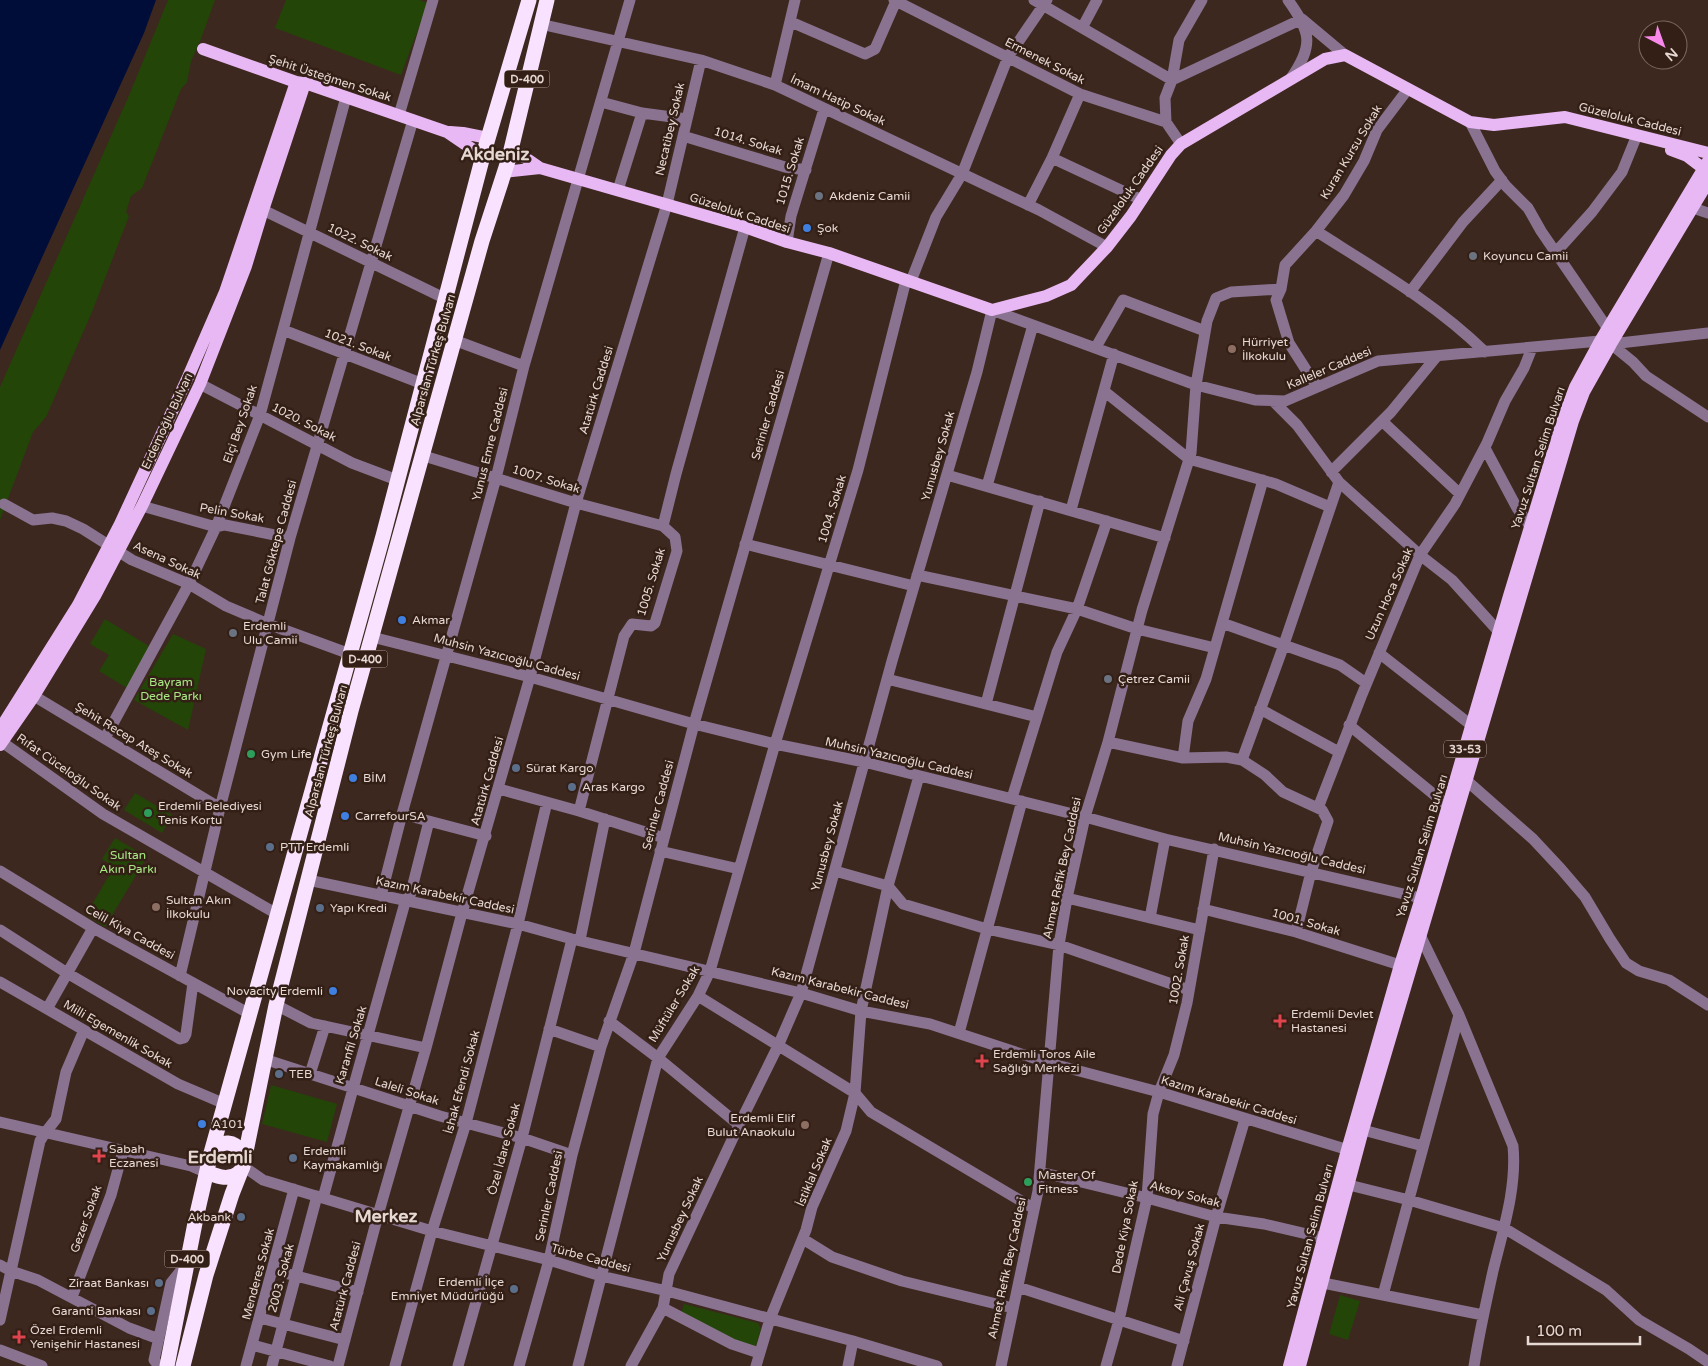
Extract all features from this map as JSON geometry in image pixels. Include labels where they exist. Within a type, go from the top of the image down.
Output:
[{"type":"highway","name":"Alparslan Türkeş Bulvarı","points":[[166,1366],[211,1153],[383,536],[488,138],[529,0]]},
{"type":"highway","name":"Alparslan Türkeş Bulvarı","points":[[183,1366],[206,1275],[232,1194],[244,1166],[276,1004],[351,711],[421,455],[482,241],[511,148],[547,0]]},
{"type":"highway","points":[[488,138],[500,141],[511,148]]},
{"type":"highway","points":[[482,162],[491,171],[504,172]]},
{"type":"highway","points":[[207,1172],[226,1178],[237,1175],[244,1166],[240,1150],[231,1144],[220,1145],[211,1153]]},
{"type":"main road","name":"Şehit Üsteğmen Sokak","points":[[203,49],[447,132],[475,150],[482,162]]},
{"type":"main road","name":"Güzeloluk Caddesi","points":[[511,148],[540,168],[744,227],[787,242],[829,252],[992,310],[1046,296],[1071,285],[1107,247],[1142,200],[1171,155],[1181,144],[1325,60],[1345,55],[1470,122],[1494,124],[1565,117],[1708,153]]},
{"type":"main road","name":"Erdemoğlu Bulvarı","points":[[1,739],[78,605],[113,548],[142,506],[200,384],[246,266],[301,82]]},
{"type":"main road","name":"Erdemoğlu Bulvarı","points":[[1,739],[34,696],[95,596],[120,524],[225,292],[301,82]]},
{"type":"main road","name":"Şehit Üsteğmen Sokak","points":[[447,132],[488,138]]},
{"type":"main road","points":[[1637,134],[1687,156],[1706,167]]},
{"type":"main road","name":"Yavuz Sultan Selim Bulvarı","points":[[1300,1366],[1349,1185],[1352,1151],[1363,1130],[1422,937],[1466,780],[1572,421],[1605,343],[1608,329],[1706,167]]},
{"type":"main road","name":"Güzeloluk Caddesi","points":[[504,172],[540,168]]},
{"type":"main road","name":"Yavuz Sultan Selim Bulvarı","points":[[1290,1366],[1324,1238],[1352,1151],[1400,965],[1562,419],[1575,387],[1693,208],[1708,182]]},
{"type":"street","points":[[399,116],[432,0]]},
{"type":"street","name":"Yunus Emre Caddesi","points":[[381,896],[402,814],[496,478],[524,366],[620,42],[630,0]]},
{"type":"street","points":[[776,85],[795,0]]},
{"type":"street","points":[[1082,28],[1097,0]]},
{"type":"street","points":[[1181,144],[1166,122],[1165,98],[1172,80],[1179,40],[1202,0]]},
{"type":"street","points":[[1288,0],[1302,19],[1345,55]]},
{"type":"street","points":[[791,22],[865,54],[875,49],[895,1]]},
{"type":"street","name":"Ermenek Sokak","points":[[895,1],[1080,94],[1166,122]]},
{"type":"street","points":[[1041,2],[1172,80]]},
{"type":"street","name":"1004. Sokak","points":[[775,744],[858,470],[909,280],[936,216],[962,174],[1008,57],[1041,2]]},
{"type":"street","points":[[1172,80],[1302,19]]},
{"type":"street","points":[[1290,81],[1304,60],[1308,44],[1302,19]]},
{"type":"street","name":"İmam Hatip Sokak","points":[[540,24],[700,60],[776,85],[1028,205],[1107,247]]},
{"type":"street","name":"Necatibey Sokak","points":[[667,204],[700,60]]},
{"type":"street","name":"Kuran Kursu Sokak","points":[[1317,387],[1289,343],[1276,300],[1281,289],[1285,265],[1316,231],[1344,195],[1364,161],[1377,130],[1408,89]]},
{"type":"street","points":[[1028,205],[1052,158],[1080,94]]},
{"type":"street","name":"Elçi Bey Sokak","points":[[104,738],[189,584],[216,527],[260,415],[346,97]]},
{"type":"street","points":[[601,102],[642,113],[687,118]]},
{"type":"street","name":"1015. Sokak","points":[[787,242],[791,216],[824,109]]},
{"type":"street","points":[[618,190],[642,113]]},
{"type":"street","name":"Talat Göktepe Caddesi","points":[[180,976],[220,808],[290,538],[413,120]]},
{"type":"street","points":[[1470,122],[1495,171],[1528,208],[1608,329]]},
{"type":"street","points":[[1556,252],[1592,212],[1622,172],[1637,134]]},
{"type":"street","name":"1014. Sokak","points":[[683,136],[785,166],[806,170]]},
{"type":"street","points":[[1052,158],[1142,200]]},
{"type":"street","points":[[1410,292],[1463,222],[1502,180]]},
{"type":"street","name":"Atatürk Caddesi","points":[[338,1366],[462,913],[486,836],[530,677],[576,503],[667,204]]},
{"type":"street","points":[[1693,208],[1708,213]]},
{"type":"street","name":"1022. Sokak","points":[[263,210],[446,299]]},
{"type":"street","points":[[663,526],[744,227]]},
{"type":"street","points":[[1316,231],[1389,276],[1462,329],[1485,352]]},
{"type":"street","name":"Serinler Caddesi","points":[[519,1366],[549,1260],[572,1155],[600,1046],[634,953],[694,724],[829,252]]},
{"type":"street","name":"Ahmet Refik Bey Caddesi","points":[[1001,1366],[1038,1191],[1059,945],[1067,898],[1085,817],[1108,742],[1137,629],[1189,459],[1196,385],[1206,320],[1216,298],[1231,292],[1281,289]]},
{"type":"street","points":[[1096,348],[1123,300],[1205,331]]},
{"type":"street","name":"Kalleler Caddesi","points":[[992,310],[1196,385],[1255,400],[1273,401],[1285,401],[1378,361],[1708,333]]},
{"type":"street","name":"Yunusbey Sokak","points":[[634,1365],[663,1308],[669,1274],[738,1125],[778,1046],[801,993],[887,679],[977,372],[992,310]]},
{"type":"street","points":[[987,486],[1033,324]]},
{"type":"street","name":"1021. Sokak","points":[[282,330],[423,384]]},
{"type":"street","points":[[454,340],[524,366]]},
{"type":"street","points":[[1605,343],[1633,362],[1646,376],[1708,418]]},
{"type":"street","name":"Uzun Hoca Sokak","points":[[1318,808],[1366,683],[1420,555],[1441,526],[1485,448],[1505,401],[1524,368],[1532,348]]},
{"type":"street","points":[[1072,510],[1114,354]]},
{"type":"street","points":[[1332,472],[1382,421],[1437,356]]},
{"type":"street","name":"1020. Sokak","points":[[200,384],[352,463],[397,480]]},
{"type":"street","points":[[1104,391],[1189,459],[1276,484],[1330,507]]},
{"type":"street","points":[[1273,401],[1297,425],[1339,482],[1420,555],[1452,580],[1499,632]]},
{"type":"street","points":[[1382,421],[1460,494]]},
{"type":"street","points":[[1485,448],[1517,508],[1530,526]]},
{"type":"street","name":"1007. Sokak","points":[[421,455],[576,503],[663,526]]},
{"type":"street","points":[[947,474],[1165,538]]},
{"type":"street","points":[[1183,758],[1188,721],[1206,679],[1263,480]]},
{"type":"street","points":[[1242,760],[1284,646],[1339,482]]},
{"type":"street","points":[[986,704],[1040,501]]},
{"type":"street","name":"Asena Sokak","points":[[4,504],[32,520],[52,518],[66,521],[132,560],[189,584],[226,606],[268,624],[350,654]]},
{"type":"street","name":"Pelin Sokak","points":[[142,506],[216,527],[225,525],[290,538]]},
{"type":"street","points":[[959,1033],[987,929],[1037,717],[1057,652],[1077,609],[1107,521]]},
{"type":"street","name":"1005. Sokak","points":[[579,811],[624,636],[632,624],[651,626],[655,623],[677,551],[675,537],[663,526]]},
{"type":"street","points":[[746,544],[829,566],[1014,595],[1077,609],[1137,629],[1215,648]]},
{"type":"street","points":[[1222,623],[1340,665],[1366,683]]},
{"type":"street","name":"Muhsin Yazıcıoğlu Caddesi","points":[[372,637],[448,655],[609,698],[694,724],[775,744],[864,762],[1165,839],[1421,898]]},
{"type":"street","points":[[1379,652],[1472,725]]},
{"type":"street","points":[[887,679],[1037,717]]},
{"type":"street","name":"Şehit Recep Ateş Sokak","points":[[34,696],[220,808]]},
{"type":"street","points":[[1260,709],[1339,752]]},
{"type":"street","points":[[1350,725],[1448,806]]},
{"type":"street","name":"Rıfat Cüceloğlu Sokak","points":[[1,739],[103,814],[278,914]]},
{"type":"street","points":[[1108,742],[1183,758],[1226,757],[1242,760],[1265,775],[1283,792],[1322,810],[1328,821],[1311,872],[1296,932]]},
{"type":"street","name":"Müftüler Sokak","points":[[578,1366],[658,1058],[698,996],[710,971],[775,744]]},
{"type":"street","name":"İstiklal Sokak","points":[[756,1366],[770,1319],[803,1239],[812,1207],[846,1132],[855,1093],[861,1010],[888,886],[919,776]]},
{"type":"street","points":[[1466,780],[1533,839],[1561,869],[1585,897],[1626,963],[1639,971],[1669,980],[1708,1005]]},
{"type":"street","points":[[499,789],[579,811],[664,838]]},
{"type":"street","name":"İshak Efendi Sokak","points":[[395,1366],[432,1231],[466,1123],[518,924],[547,802]]},
{"type":"street","points":[[402,814],[486,836]]},
{"type":"street","name":"Özel İdare Sokak","points":[[458,1366],[576,940],[605,819]]},
{"type":"street","name":"Karanfil Sokak","points":[[320,1197],[408,900],[429,821]]},
{"type":"street","points":[[1150,918],[1165,839]]},
{"type":"street","name":"1002. Sokak","points":[[1159,1092],[1174,1055],[1189,990],[1214,849]]},
{"type":"street","points":[[660,851],[739,869]]},
{"type":"street","points":[[835,870],[888,886],[903,904],[987,929],[1059,945],[1189,990]]},
{"type":"street","name":"Celil Kiya Caddesi","points":[[0,871],[93,928],[250,1014]]},
{"type":"street","name":"Kazım Karabekir Caddesi","points":[[308,880],[518,924],[576,940],[801,993],[861,1010],[930,1024],[1048,1062],[1159,1092],[1352,1151]]},
{"type":"street","points":[[1067,898],[1200,930]]},
{"type":"street","name":"1001. Sokak","points":[[1203,909],[1296,932],[1400,965]]},
{"type":"street","points":[[47,1009],[93,928]]},
{"type":"street","points":[[0,930],[67,973],[180,1039],[184,1038],[186,1034],[193,983]]},
{"type":"street","points":[[1422,937],[1459,1015],[1513,1146],[1515,1165],[1511,1195],[1483,1315],[1474,1366]]},
{"type":"street","name":"Milli Egemenlik Sokak","points":[[0,982],[178,1084],[225,1104]]},
{"type":"street","points":[[698,996],[855,1093],[871,1112],[1033,1208]]},
{"type":"street","points":[[276,1004],[311,1023],[426,1048]]},
{"type":"street","points":[[1383,1295],[1459,1015]]},
{"type":"street","points":[[609,1021],[658,1058],[738,1125]]},
{"type":"street","points":[[310,1074],[325,1026]]},
{"type":"street","points":[[550,1029],[600,1046]]},
{"type":"street","points":[[0,1320],[40,1141],[56,1119],[66,1072],[84,1030]]},
{"type":"street","name":"Laleli Sokak","points":[[264,1059],[352,1088],[522,1138],[572,1155]]},
{"type":"street","name":"Dede Kiya Sokak","points":[[1106,1366],[1119,1320],[1147,1198],[1153,1114],[1159,1092]]},
{"type":"street","name":"Ali Çavuş Sokak","points":[[1178,1366],[1216,1218],[1245,1119]]},
{"type":"street","points":[[0,1122],[190,1166],[207,1172]]},
{"type":"street","points":[[1363,1130],[1424,1146]]},
{"type":"street","name":"Gezer Sokak","points":[[72,1296],[111,1195],[123,1151]]},
{"type":"street","name":"Türbe Caddesi","points":[[244,1166],[263,1180],[432,1231],[549,1260],[601,1276],[853,1341],[937,1366]]},
{"type":"street","name":"Aksoy Sokak","points":[[1040,1172],[1147,1198],[1216,1218],[1264,1224],[1324,1238]]},
{"type":"street","points":[[1349,1185],[1409,1200],[1504,1228],[1606,1290],[1639,1320],[1690,1349],[1708,1362]]},
{"type":"street","name":"Menderes Sokak","points":[[246,1366],[294,1189]]},
{"type":"street","name":"2003. Sokak","points":[[272,1366],[296,1276],[320,1197]]},
{"type":"street","points":[[803,1239],[832,1257],[902,1281],[1013,1308]]},
{"type":"street","points":[[159,1366],[154,1360],[171,1283],[187,1263]]},
{"type":"street","points":[[0,1265],[11,1271],[38,1280],[72,1296],[109,1318],[159,1339]]},
{"type":"street","points":[[273,1270],[358,1292]]},
{"type":"street","points":[[1323,1283],[1483,1315]]},
{"type":"street","points":[[1018,1287],[1184,1342]]},
{"type":"street","points":[[663,1308],[732,1344],[760,1353]]},
{"type":"street","points":[[260,1318],[345,1340]]},
{"type":"street","points":[[848,1366],[853,1341]]},
{"type":"street","points":[[252,1346],[330,1366]]},
{"type":"street","points":[[0,1350],[42,1366]]},
{"type":"green space","points":[[168,0],[215,0],[191,61],[187,82],[181,89],[142,188],[131,196],[126,212],[129,216],[92,312],[46,417],[33,432],[0,520],[0,387],[130,93]]},
{"type":"green space","points":[[286,0],[419,0],[428,3],[401,75],[275,28]]},
{"type":"green space","name":"Bayram Dede Parkı","points":[[105,619],[152,648],[127,688],[99,671],[109,655],[90,644]]},
{"type":"green space","name":"Bayram Dede Parkı","points":[[173,634],[206,649],[188,730],[134,700]]},
{"type":"green space","name":"Erdemli Belediyesi Tenis Kortu","points":[[135,793],[172,815],[162,833],[124,810]]},
{"type":"green space","name":"Sultan Akın Parkı","points":[[115,838],[147,857],[105,927],[86,915],[114,867],[102,859]]},
{"type":"green space","points":[[271,1085],[337,1104],[327,1142],[262,1124]]},
{"type":"green space","points":[[1340,1295],[1360,1301],[1348,1340],[1329,1334]]},
{"type":"green space","points":[[684,1304],[758,1323],[761,1329],[755,1348],[730,1339],[681,1314]]},
{"type":"water","points":[[0,0],[156,0],[144,33],[0,350]]},
{"type":"place","name":"Akdeniz Camii","points":[[819,196]]},
{"type":"place","name":"Şok","points":[[807,228]]},
{"type":"place","name":"Koyuncu Camii","points":[[1473,256]]},
{"type":"place","name":"Hürriyet İlkokulu","points":[[1232,349]]},
{"type":"place","name":"Akmar","points":[[402,620]]},
{"type":"place","name":"Erdemli Ulu Camii","points":[[233,633]]},
{"type":"place","name":"Çetrez Camii","points":[[1108,679]]},
{"type":"place","name":"Gym Life","points":[[251,754]]},
{"type":"place","name":"Sürat Kargo","points":[[516,768]]},
{"type":"place","name":"BİM","points":[[353,778]]},
{"type":"place","name":"Aras Kargo","points":[[572,787]]},
{"type":"place","name":"Erdemli Belediyesi Tenis Kortu","points":[[148,813]]},
{"type":"place","name":"CarrefourSA","points":[[345,816]]},
{"type":"place","name":"PTT Erdemli","points":[[270,847]]},
{"type":"place","name":"Sultan Akın İlkokulu","points":[[156,907]]},
{"type":"place","name":"Yapı Kredi","points":[[320,908]]},
{"type":"place","name":"Novacity Erdemli","points":[[333,991]]},
{"type":"place","name":"Erdemli Devlet Hastanesi","points":[[1280,1021]]},
{"type":"place","name":"Erdemli Toros Aile Sağlığı Merkezi","points":[[982,1061]]},
{"type":"place","name":"TEB","points":[[279,1074]]},
{"type":"place","name":"A101","points":[[202,1124]]},
{"type":"place","name":"Erdemli Elif Bulut Anaokulu","points":[[805,1125]]},
{"type":"place","name":"Sabah Eczanesi","points":[[99,1156]]},
{"type":"place","name":"Erdemli Kaymakamlığı","points":[[293,1158]]},
{"type":"place","name":"Master Of Fitness","points":[[1028,1182]]},
{"type":"place","name":"Akbank","points":[[241,1217]]},
{"type":"place","name":"Ziraat Bankası","points":[[159,1283]]},
{"type":"place","name":"Erdemli İlçe Emniyet Müdürlüğü","points":[[514,1289]]},
{"type":"place","name":"Garanti Bankası","points":[[151,1311]]},
{"type":"place","name":"Özel Erdemli Yenişehir Hastanesi","points":[[19,1337]]},
{"type":"district","name":"Akdeniz","points":[[495,154]]},
{"type":"district","name":"Erdemli","points":[[220,1157]]},
{"type":"district","name":"Merkez","points":[[386,1216]]}]
